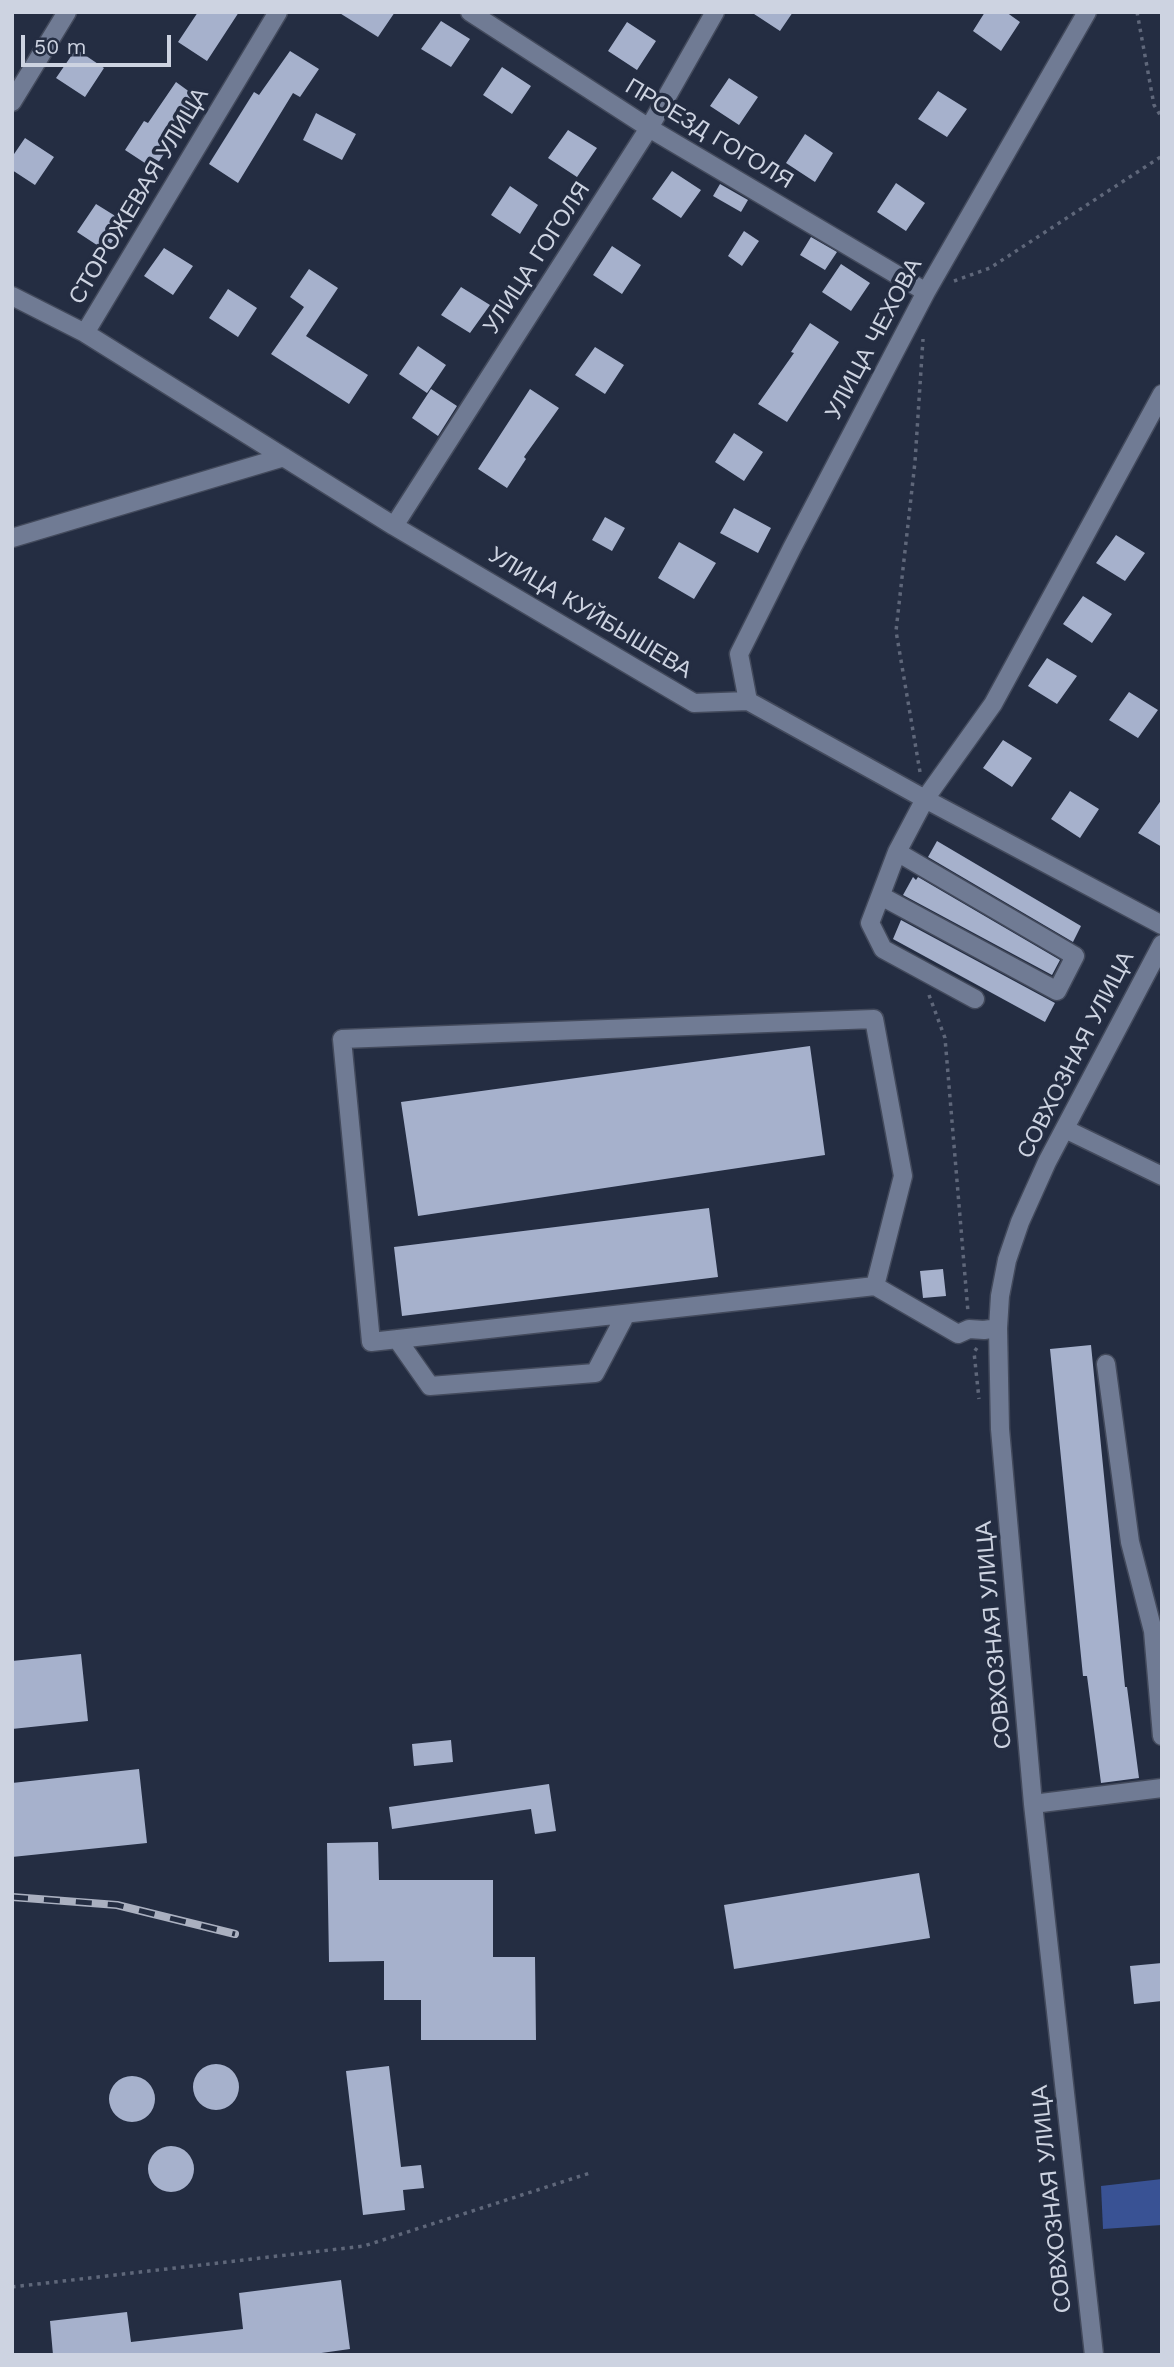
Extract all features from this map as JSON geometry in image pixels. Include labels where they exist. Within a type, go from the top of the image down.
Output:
[{"type":"street","points":[[12,102],[67,12]]},
{"type":"street","name":"СТОРОЖЕВАЯ УЛИЦА","points":[[85,333],[278,12]]},
{"type":"street","name":"ПРОЕЗД ГОГОЛЯ","points":[[470,12],[649,128],[926,292]]},
{"type":"street","name":"УЛИЦА ГОГОЛЯ","points":[[394,526],[649,128],[715,12]]},
{"type":"street","name":"УЛИЦА ЧЕХОВА","points":[[748,701],[739,654],[798,535],[926,292],[1087,12]]},
{"type":"street","name":"УЛИЦА КУЙБЫШЕВА","points":[[12,296],[85,333],[394,526],[694,703],[748,701]]},
{"type":"street","points":[[975,999],[883,949],[870,923],[897,852],[925,799],[993,704],[1162,394]]},
{"type":"street","points":[[12,538],[284,457]]},
{"type":"street","points":[[748,701],[1162,925]]},
{"type":"street","points":[[881,895],[1056,991],[1074,956],[897,852]]},
{"type":"street","name":"СОВХОЗНАЯ УЛИЦА","points":[[1094,2355],[1033,1804],[1000,1429],[998,1328],[1007,1260],[1020,1222],[1065,1129],[1162,944]]},
{"type":"street","points":[[875,1286],[903,1176],[874,1019],[342,1039],[372,1342],[875,1286],[958,1334],[969,1329],[998,1328]]},
{"type":"street","points":[[1065,1129],[1162,1175]]},
{"type":"street","points":[[397,1339],[430,1386],[595,1373],[626,1314]]},
{"type":"street","points":[[1106,1364],[1130,1542],[1153,1631],[1162,1736]]},
{"type":"street","points":[[1033,1804],[1162,1788]]},
{"type":"path","points":[[1138,12],[1154,105],[1162,118]]},
{"type":"path","points":[[926,292],[989,268],[1162,156]]},
{"type":"path","points":[[923,331],[915,462],[896,631],[925,799]]},
{"type":"path","points":[[918,966],[945,1038],[969,1329]]},
{"type":"path","points":[[12,2287],[364,2246],[593,2172]]},
{"type":"shaded area","points":[[1162,2179],[1162,2225],[1103,2229],[1101,2186]]},
{"type":"building","points":[[198,12],[239,12],[207,61],[178,42]]},
{"type":"building","points":[[338,12],[395,12],[378,37]]},
{"type":"building","points":[[751,12],[793,12],[780,31]]},
{"type":"building","points":[[985,12],[1006,12],[1020,22],[1001,51],[973,31]]},
{"type":"building","points":[[441,21],[470,39],[451,67],[421,49]]},
{"type":"building","points":[[627,22],[656,41],[637,70],[608,51]]},
{"type":"building","points":[[76,49],[104,68],[85,97],[56,78]]},
{"type":"building","points":[[290,51],[319,69],[300,97],[293,93],[238,183],[209,164],[254,92],[259,95]]},
{"type":"building","points":[[502,67],[531,86],[512,114],[483,95]]},
{"type":"building","points":[[729,78],[758,97],[739,125],[710,106]]},
{"type":"building","points":[[176,82],[198,98],[170,138],[173,140],[154,169],[125,150],[144,121],[148,123]]},
{"type":"building","points":[[938,91],[967,109],[947,137],[918,119]]},
{"type":"building","points":[[316,113],[356,134],[342,160],[303,140]]},
{"type":"building","points":[[568,130],[597,148],[577,177],[548,158]]},
{"type":"building","points":[[805,134],[833,153],[815,182],[786,163]]},
{"type":"building","points":[[25,138],[54,157],[35,185],[12,170],[12,157]]},
{"type":"building","points":[[672,171],[701,190],[681,218],[652,199]]},
{"type":"building","points":[[896,183],[925,203],[906,231],[877,212]]},
{"type":"building","points":[[720,184],[748,200],[741,212],[713,196]]},
{"type":"building","points":[[510,186],[538,205],[520,234],[491,215]]},
{"type":"building","points":[[96,204],[125,222],[106,251],[77,232]]},
{"type":"building","points":[[744,231],[759,241],[742,266],[728,256]]},
{"type":"building","points":[[811,237],[837,252],[825,270],[800,255]]},
{"type":"building","points":[[612,246],[641,265],[622,294],[593,275]]},
{"type":"building","points":[[164,248],[193,266],[173,295],[144,276]]},
{"type":"building","points":[[841,264],[870,283],[851,311],[822,292]]},
{"type":"building","points":[[309,269],[338,288],[306,336],[368,375],[349,404],[271,354],[304,307],[290,297]]},
{"type":"building","points":[[461,287],[490,305],[470,333],[441,315]]},
{"type":"building","points":[[228,289],[257,308],[238,337],[209,318]]},
{"type":"building","points":[[810,323],[839,342],[787,422],[758,404],[794,353],[791,352]]},
{"type":"building","points":[[418,346],[446,365],[427,393],[399,374]]},
{"type":"building","points":[[595,347],[624,365],[605,394],[575,375]]},
{"type":"building","points":[[431,389],[457,406],[438,436],[412,418]]},
{"type":"building","points":[[530,389],[559,408],[524,457],[526,459],[507,488],[478,469]]},
{"type":"building","points":[[734,433],[763,452],[744,481],[715,462]]},
{"type":"building","points":[[734,508],[771,528],[758,553],[720,533]]},
{"type":"building","points":[[605,517],[625,528],[612,551],[592,540]]},
{"type":"building","points":[[1116,535],[1145,553],[1125,581],[1096,563]]},
{"type":"building","points":[[679,542],[716,563],[694,599],[658,578]]},
{"type":"building","points":[[1083,596],[1112,614],[1092,643],[1063,624]]},
{"type":"building","points":[[1047,658],[1077,676],[1057,704],[1028,686]]},
{"type":"building","points":[[1129,692],[1158,710],[1138,738],[1109,720]]},
{"type":"building","points":[[1003,740],[1032,758],[1012,787],[983,768]]},
{"type":"building","points":[[1070,791],[1099,809],[1080,838],[1051,819]]},
{"type":"building","points":[[1162,799],[1162,847],[1138,833]]},
{"type":"building","points":[[937,841],[1081,926],[1073,942],[928,857]]},
{"type":"building","points":[[913,877],[916,880],[918,877],[1060,960],[1052,975],[903,895]]},
{"type":"building","points":[[901,920],[1055,1003],[1045,1022],[893,939]]},
{"type":"building","points":[[810,1046],[825,1155],[418,1216],[401,1102]]},
{"type":"building","points":[[709,1208],[718,1277],[402,1316],[394,1247]]},
{"type":"building","points":[[943,1269],[946,1296],[923,1298],[920,1271]]},
{"type":"building","points":[[1091,1345],[1125,1687],[1139,1778],[1101,1783],[1087,1676],[1083,1676],[1050,1349]]},
{"type":"building","points":[[81,1654],[88,1721],[12,1729],[12,1661]]},
{"type":"building","points":[[451,1740],[453,1762],[414,1766],[412,1744]]},
{"type":"building","points":[[139,1769],[147,1843],[12,1857],[12,1783]]},
{"type":"building","points":[[549,1784],[556,1831],[535,1834],[531,1809],[392,1829],[389,1807]]},
{"type":"building","points":[[378,1842],[379,1880],[493,1880],[493,1957],[535,1957],[536,2040],[421,2040],[421,2000],[384,2000],[384,1961],[329,1962],[327,1843]]},
{"type":"building","points":[[919,1873],[930,1938],[734,1969],[724,1905]]},
{"type":"building","points":[[1162,1963],[1162,2001],[1134,2004],[1130,1966]]},
{"type":"building","points":[[216,2064],[232,2071],[239,2087],[232,2103],[216,2110],[200,2103],[193,2087],[200,2071]]},
{"type":"building","points":[[389,2066],[401,2167],[421,2165],[424,2188],[403,2190],[405,2210],[363,2215],[346,2071]]},
{"type":"building","points":[[132,2076],[148,2083],[155,2099],[148,2115],[132,2122],[116,2115],[109,2099],[116,2083]]},
{"type":"building","points":[[171,2146],[187,2153],[194,2169],[187,2185],[171,2192],[155,2185],[148,2169],[155,2153]]},
{"type":"building","points":[[341,2280],[350,2349],[307,2355],[53,2355],[50,2321],[127,2312],[131,2342],[243,2329],[239,2293]]},
{"type":"railway","points":[[12,1897],[117,1905],[235,1934]]}]
